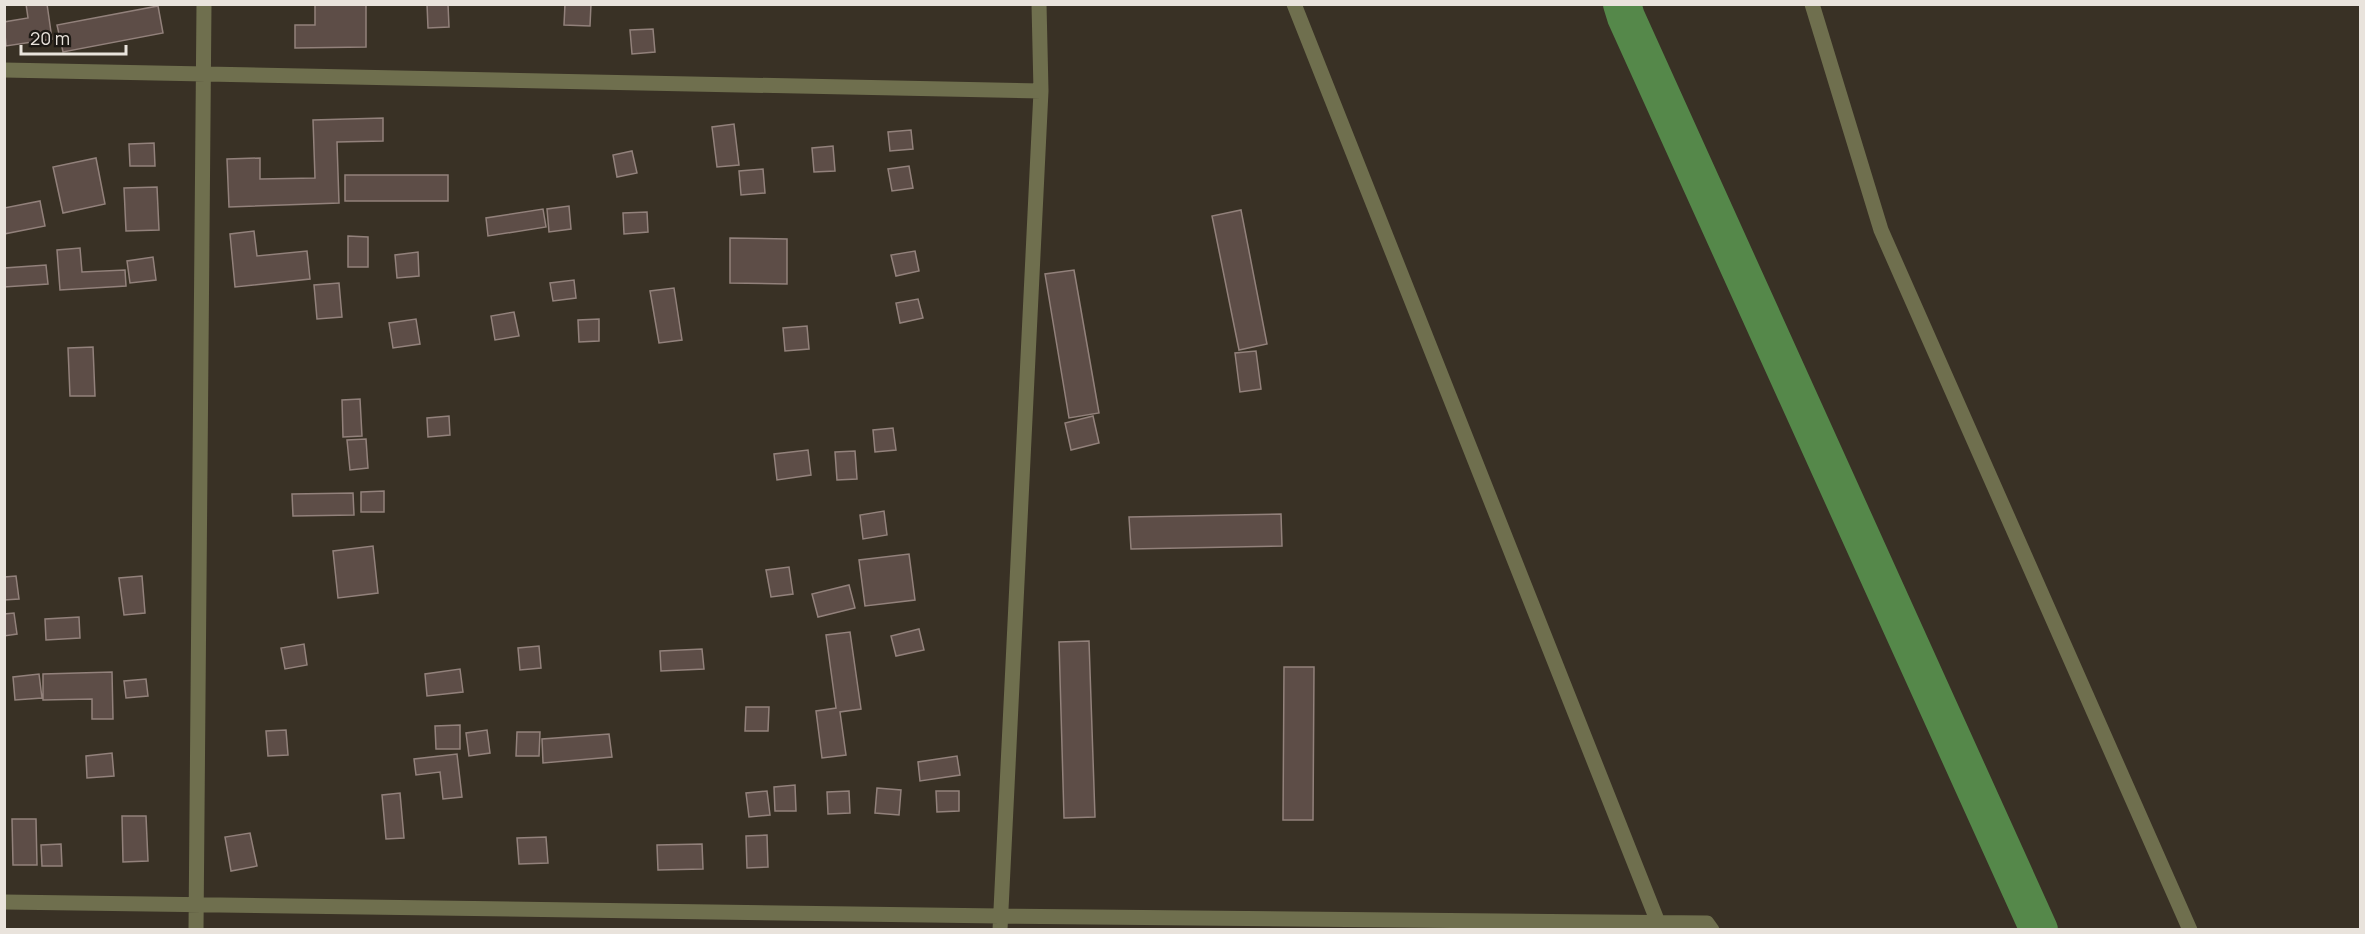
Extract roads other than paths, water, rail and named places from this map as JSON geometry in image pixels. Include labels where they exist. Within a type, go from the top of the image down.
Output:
[{"type":"street","points":[[196,930],[204,4]]},
{"type":"street","points":[[1000,923],[1041,91],[1039,4]]},
{"type":"street","points":[[1294,4],[1660,926]]},
{"type":"street","points":[[1812,4],[1881,230],[2190,930]]},
{"type":"street","points":[[4,70],[1041,91]]},
{"type":"street","points":[[4,902],[196,904],[1000,923],[1660,926],[1707,923],[1712,930]]},
{"type":"waterway","points":[[1622,4],[2039,930]]}]
